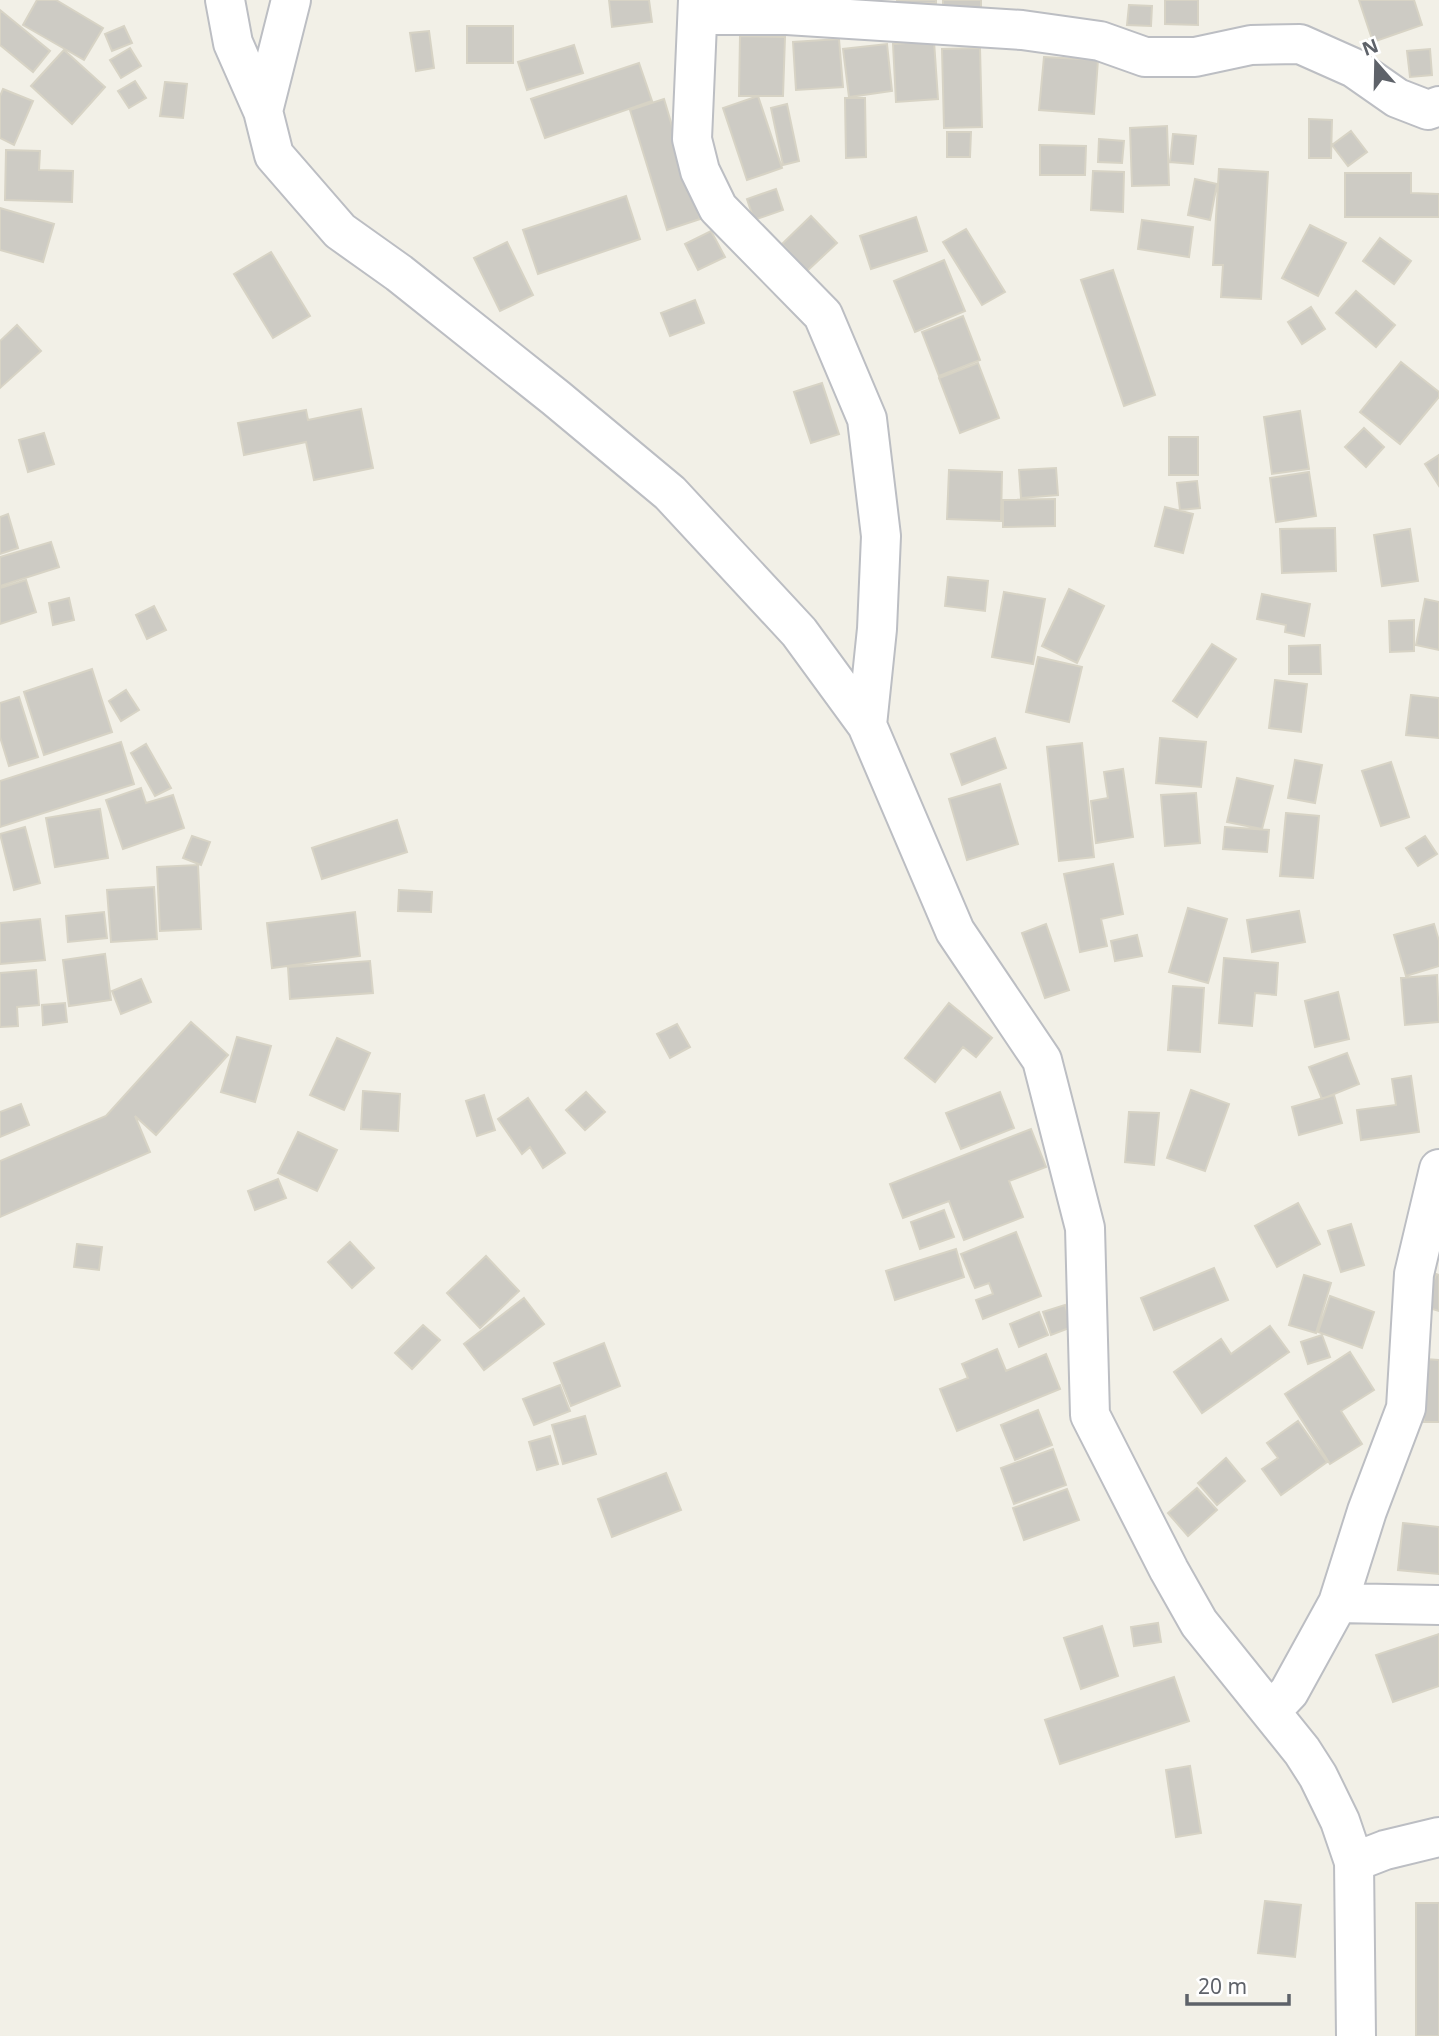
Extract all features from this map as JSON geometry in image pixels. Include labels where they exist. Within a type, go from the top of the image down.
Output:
[{"type":"street","points":[[225,0],[233,43],[263,111],[274,155],[340,231],[399,273],[670,493],[799,632],[867,725],[955,931],[1042,1059],[1085,1228],[1090,1415],[1199,1623],[1302,1751],[1318,1776],[1340,1821],[1354,1862],[1356,2036]]},
{"type":"street","points":[[263,111],[291,0]]},
{"type":"street","points":[[867,725],[877,629],[881,536],[867,419],[823,315],[718,208],[700,171],[692,139],[698,8],[1023,30],[1100,41],[1145,57],[1195,57],[1251,45],[1300,44],[1354,68],[1397,97],[1435,115]]},
{"type":"street","points":[[1271,1711],[1289,1692],[1338,1603],[1367,1511],[1406,1409],[1414,1274],[1439,1169]]},
{"type":"street","points":[[1338,1603],[1439,1605]]},
{"type":"street","points":[[1354,1862],[1385,1850],[1439,1837]]},
{"type":"building","points":[[37,0],[56,0],[103,28],[84,60],[23,25]]},
{"type":"building","points":[[609,0],[649,0],[652,22],[612,27]]},
{"type":"building","points":[[897,0],[936,0],[936,3],[898,4]]},
{"type":"building","points":[[943,0],[981,0],[981,10],[943,11]]},
{"type":"building","points":[[1165,0],[1198,0],[1198,25],[1165,24]]},
{"type":"building","points":[[1359,0],[1414,0],[1422,25],[1373,42]]},
{"type":"building","points":[[1129,5],[1152,6],[1151,26],[1127,25]]},
{"type":"building","points":[[0,10],[50,51],[33,72],[0,45]]},
{"type":"building","points":[[124,26],[132,43],[112,51],[105,34]]},
{"type":"building","points":[[467,26],[513,26],[513,63],[467,63]]},
{"type":"building","points":[[429,31],[434,68],[416,71],[410,33]]},
{"type":"building","points":[[740,36],[785,37],[783,96],[739,96]]},
{"type":"building","points":[[839,39],[843,87],[796,90],[793,42]]},
{"type":"building","points":[[934,41],[938,99],[896,102],[893,44]]},
{"type":"building","points":[[887,44],[892,91],[849,97],[843,49]]},
{"type":"building","points":[[574,45],[583,73],[527,90],[518,62]]},
{"type":"building","points":[[130,48],[141,66],[121,78],[110,60]]},
{"type":"building","points":[[980,48],[982,127],[944,128],[942,49]]},
{"type":"building","points":[[1430,49],[1432,75],[1410,77],[1407,51]]},
{"type":"building","points":[[64,50],[105,87],[72,124],[31,86]]},
{"type":"building","points":[[1044,57],[1098,60],[1094,114],[1039,110]]},
{"type":"building","points":[[639,63],[652,101],[545,138],[531,99]]},
{"type":"building","points":[[135,81],[146,98],[129,108],[118,91]]},
{"type":"building","points":[[165,82],[187,84],[183,118],[160,116]]},
{"type":"building","points":[[3,89],[33,101],[14,145],[0,138],[0,96]]},
{"type":"building","points":[[758,96],[782,168],[747,180],[723,108]]},
{"type":"building","points":[[845,98],[865,98],[866,157],[846,158]]},
{"type":"building","points":[[664,99],[700,219],[667,230],[630,110]]},
{"type":"building","points":[[787,104],[799,161],[783,165],[771,108]]},
{"type":"building","points":[[1309,119],[1332,120],[1331,158],[1309,158]]},
{"type":"building","points":[[1167,126],[1169,185],[1132,186],[1130,128]]},
{"type":"building","points":[[1351,131],[1367,152],[1348,166],[1332,145]]},
{"type":"building","points":[[947,132],[971,132],[970,157],[947,157]]},
{"type":"building","points":[[1173,134],[1196,136],[1193,164],[1170,162]]},
{"type":"building","points":[[1099,139],[1124,141],[1122,163],[1098,162]]},
{"type":"building","points":[[1040,145],[1086,146],[1085,175],[1040,175]]},
{"type":"building","points":[[6,150],[40,151],[39,170],[73,171],[72,202],[5,200]]},
{"type":"building","points":[[1219,169],[1268,172],[1261,299],[1221,297],[1223,265],[1213,265]]},
{"type":"building","points":[[1093,171],[1124,172],[1123,212],[1091,210]]},
{"type":"building","points":[[1345,173],[1411,173],[1411,193],[1439,194],[1439,217],[1345,217]]},
{"type":"building","points":[[1195,179],[1217,184],[1210,220],[1188,215]]},
{"type":"building","points":[[776,189],[783,210],[754,220],[747,199]]},
{"type":"building","points":[[626,196],[640,239],[538,274],[523,230]]},
{"type":"building","points":[[0,208],[54,224],[43,262],[0,250]]},
{"type":"building","points":[[811,216],[837,243],[807,271],[782,244]]},
{"type":"building","points":[[916,217],[927,251],[871,269],[860,236]]},
{"type":"building","points":[[1142,220],[1193,227],[1189,257],[1138,249]]},
{"type":"building","points":[[1310,225],[1346,243],[1318,296],[1282,278]]},
{"type":"building","points":[[966,229],[1005,292],[982,305],[943,242]]},
{"type":"building","points":[[711,231],[725,257],[698,270],[685,244]]},
{"type":"building","points":[[1380,238],[1411,261],[1394,284],[1363,261]]},
{"type":"building","points":[[507,242],[533,295],[500,311],[474,258]]},
{"type":"building","points":[[271,252],[310,316],[273,338],[234,274]]},
{"type":"building","points":[[944,260],[965,311],[915,332],[894,281]]},
{"type":"building","points":[[1113,270],[1155,395],[1124,406],[1081,280]]},
{"type":"building","points":[[1356,291],[1395,325],[1376,347],[1336,313]]},
{"type":"building","points":[[695,300],[704,323],[670,336],[661,313]]},
{"type":"building","points":[[1311,307],[1325,329],[1302,344],[1288,322]]},
{"type":"building","points":[[963,316],[980,360],[939,376],[922,332]]},
{"type":"building","points":[[17,325],[41,351],[0,388],[0,341]]},
{"type":"building","points":[[1401,362],[1439,392],[1439,397],[1400,444],[1360,412]]},
{"type":"building","points":[[978,363],[999,418],[960,433],[939,378]]},
{"type":"building","points":[[822,383],[839,434],[811,443],[794,392]]},
{"type":"building","points":[[361,409],[373,468],[314,480],[306,442],[244,455],[238,423],[306,410],[308,420]]},
{"type":"building","points":[[1300,411],[1309,469],[1272,474],[1264,417]]},
{"type":"building","points":[[1364,428],[1384,447],[1366,467],[1345,447]]},
{"type":"building","points":[[44,433],[54,464],[28,472],[19,440]]},
{"type":"building","points":[[1169,437],[1198,437],[1198,475],[1169,475]]},
{"type":"building","points":[[1439,455],[1439,486],[1425,464]]},
{"type":"building","points":[[1056,468],[1058,495],[1021,498],[1019,470]]},
{"type":"building","points":[[949,470],[1002,472],[1001,521],[947,519]]},
{"type":"building","points":[[1309,472],[1316,516],[1276,522],[1270,478]]},
{"type":"building","points":[[1197,481],[1200,508],[1180,510],[1177,483]]},
{"type":"building","points":[[1055,499],[1055,526],[1003,527],[1003,500]]},
{"type":"building","points":[[1165,507],[1193,514],[1183,553],[1155,546]]},
{"type":"building","points":[[8,514],[18,548],[0,554],[0,517]]},
{"type":"building","points":[[1335,528],[1336,571],[1282,573],[1280,529]]},
{"type":"building","points":[[1410,529],[1418,581],[1382,586],[1374,535]]},
{"type":"building","points":[[51,542],[59,567],[0,586],[0,557]]},
{"type":"building","points":[[948,577],[988,581],[985,611],[945,606]]},
{"type":"building","points":[[26,580],[36,612],[0,624],[0,588]]},
{"type":"building","points":[[1069,589],[1104,606],[1077,663],[1042,646]]},
{"type":"building","points":[[1004,592],[1045,599],[1033,664],[992,657]]},
{"type":"building","points":[[1262,594],[1310,604],[1304,636],[1285,632],[1286,625],[1257,619]]},
{"type":"building","points":[[69,598],[74,620],[53,625],[49,603]]},
{"type":"building","points":[[1425,599],[1439,602],[1439,650],[1416,645]]},
{"type":"building","points":[[154,606],[166,630],[147,639],[136,615]]},
{"type":"building","points":[[1414,620],[1414,651],[1390,652],[1389,621]]},
{"type":"building","points":[[1212,644],[1236,659],[1197,717],[1173,701]]},
{"type":"building","points":[[1320,645],[1321,674],[1289,674],[1289,646]]},
{"type":"building","points":[[1038,657],[1082,667],[1069,722],[1026,712]]},
{"type":"building","points":[[92,669],[112,732],[44,755],[24,692]]},
{"type":"building","points":[[1275,680],[1307,684],[1301,732],[1269,728]]},
{"type":"building","points":[[126,690],[139,710],[121,721],[109,701]]},
{"type":"building","points":[[1411,695],[1439,698],[1439,738],[1406,735]]},
{"type":"building","points":[[19,697],[38,757],[9,766],[0,737],[0,703]]},
{"type":"building","points":[[995,738],[1006,768],[962,785],[951,754]]},
{"type":"building","points":[[1160,738],[1206,742],[1201,787],[1156,783]]},
{"type":"building","points":[[121,742],[134,784],[0,827],[0,781]]},
{"type":"building","points":[[1082,743],[1094,857],[1059,861],[1047,747]]},
{"type":"building","points":[[146,744],[171,788],[155,796],[131,753]]},
{"type":"building","points":[[1295,760],[1322,765],[1315,803],[1288,798]]},
{"type":"building","points":[[1391,762],[1409,817],[1381,826],[1362,771]]},
{"type":"building","points":[[1123,769],[1133,837],[1096,843],[1091,801],[1108,798],[1104,772]]},
{"type":"building","points":[[1237,778],[1273,786],[1262,829],[1227,822]]},
{"type":"building","points":[[1000,784],[1018,844],[967,860],[949,799]]},
{"type":"building","points":[[141,788],[146,803],[173,795],[184,828],[123,849],[106,800]]},
{"type":"building","points":[[1196,793],[1200,843],[1165,846],[1161,795]]},
{"type":"building","points":[[100,809],[108,858],[55,867],[46,818]]},
{"type":"building","points":[[1286,813],[1319,816],[1313,878],[1280,876]]},
{"type":"building","points":[[397,820],[407,852],[322,879],[312,848]]},
{"type":"building","points":[[25,827],[40,883],[14,890],[0,834]]},
{"type":"building","points":[[1225,827],[1269,830],[1267,852],[1223,849]]},
{"type":"building","points":[[192,836],[210,842],[201,865],[183,858]]},
{"type":"building","points":[[1425,836],[1437,854],[1418,866],[1406,848]]},
{"type":"building","points":[[1113,864],[1123,914],[1101,919],[1107,946],[1080,952],[1064,874]]},
{"type":"building","points":[[198,865],[201,929],[160,931],[157,867]]},
{"type":"building","points":[[154,887],[157,939],[111,942],[107,890]]},
{"type":"building","points":[[399,890],[432,892],[431,912],[398,911]]},
{"type":"building","points":[[1188,908],[1227,919],[1208,983],[1169,972]]},
{"type":"building","points":[[1299,911],[1305,942],[1252,952],[1247,920]]},
{"type":"building","points":[[104,912],[107,938],[68,942],[66,916]]},
{"type":"building","points":[[355,912],[360,956],[272,968],[267,923]]},
{"type":"building","points":[[40,919],[45,960],[0,964],[0,923]]},
{"type":"building","points":[[1046,924],[1069,990],[1045,998],[1022,933]]},
{"type":"building","points":[[1434,924],[1439,941],[1439,966],[1406,976],[1394,935]]},
{"type":"building","points":[[1137,935],[1142,956],[1115,961],[1111,941]]},
{"type":"building","points":[[105,954],[111,1000],[69,1006],[63,960]]},
{"type":"building","points":[[1224,958],[1278,963],[1276,995],[1255,993],[1252,1026],[1219,1023]]},
{"type":"building","points":[[370,961],[373,993],[290,999],[288,967]]},
{"type":"building","points":[[36,970],[39,1005],[17,1007],[18,1026],[0,1027],[0,973]]},
{"type":"building","points":[[1437,975],[1439,1022],[1405,1025],[1401,978]]},
{"type":"building","points":[[141,979],[151,1002],[121,1014],[112,991]]},
{"type":"building","points":[[1173,986],[1204,988],[1200,1052],[1168,1050]]},
{"type":"building","points":[[1338,992],[1349,1039],[1315,1047],[1305,1001]]},
{"type":"building","points":[[65,1003],[67,1022],[43,1025],[42,1005]]},
{"type":"building","points":[[949,1003],[992,1038],[976,1057],[963,1047],[935,1082],[905,1058]]},
{"type":"building","points":[[191,1022],[228,1055],[156,1135],[135,1116],[150,1152],[0,1217],[0,1161],[106,1116]]},
{"type":"building","points":[[677,1024],[690,1047],[670,1058],[657,1034]]},
{"type":"building","points":[[237,1037],[271,1046],[255,1102],[221,1092]]},
{"type":"building","points":[[337,1038],[370,1053],[344,1110],[310,1095]]},
{"type":"building","points":[[1347,1053],[1359,1084],[1322,1099],[1309,1067]]},
{"type":"building","points":[[1411,1076],[1419,1132],[1361,1140],[1357,1110],[1396,1105],[1392,1079]]},
{"type":"building","points":[[1191,1090],[1229,1104],[1205,1171],[1167,1158]]},
{"type":"building","points":[[363,1091],[400,1094],[398,1131],[361,1129]]},
{"type":"building","points":[[586,1092],[605,1112],[585,1130],[566,1110]]},
{"type":"building","points":[[1000,1092],[1014,1128],[961,1149],[946,1113]]},
{"type":"building","points":[[484,1095],[495,1130],[477,1136],[466,1101]]},
{"type":"building","points":[[1334,1095],[1342,1123],[1299,1135],[1292,1107]]},
{"type":"building","points":[[528,1098],[565,1153],[543,1168],[530,1147],[522,1154],[498,1119]]},
{"type":"building","points":[[21,1104],[29,1125],[0,1137],[0,1112]]},
{"type":"building","points":[[1129,1112],[1159,1113],[1154,1165],[1125,1162]]},
{"type":"building","points":[[1031,1129],[1046,1167],[1009,1181],[1023,1217],[964,1240],[949,1201],[903,1218],[890,1184]]},
{"type":"building","points":[[298,1132],[337,1150],[317,1191],[278,1173]]},
{"type":"building","points":[[278,1179],[286,1198],[255,1210],[248,1191]]},
{"type":"building","points":[[1298,1203],[1320,1244],[1277,1267],[1255,1226]]},
{"type":"building","points":[[944,1210],[954,1237],[920,1249],[911,1222]]},
{"type":"building","points":[[1351,1224],[1364,1265],[1341,1272],[1328,1231]]},
{"type":"building","points":[[1016,1232],[1041,1296],[983,1319],[976,1300],[993,1294],[989,1283],[975,1288],[961,1254]]},
{"type":"building","points":[[350,1242],[374,1268],[352,1288],[328,1262]]},
{"type":"building","points":[[77,1244],[102,1247],[99,1270],[74,1267]]},
{"type":"building","points":[[956,1249],[964,1277],[895,1300],[886,1271]]},
{"type":"building","points":[[486,1256],[519,1291],[480,1328],[447,1293]]},
{"type":"building","points":[[1214,1268],[1228,1300],[1154,1330],[1141,1298]]},
{"type":"building","points":[[1436,1274],[1439,1275],[1439,1311],[1426,1307]]},
{"type":"building","points":[[1304,1275],[1331,1283],[1316,1333],[1289,1325]]},
{"type":"building","points":[[1330,1296],[1374,1312],[1362,1348],[1318,1332]]},
{"type":"building","points":[[524,1298],[544,1324],[484,1370],[464,1344]]},
{"type":"building","points":[[1065,1305],[1072,1327],[1051,1335],[1043,1312]]},
{"type":"building","points":[[1039,1312],[1048,1335],[1019,1347],[1010,1324]]},
{"type":"building","points":[[423,1325],[440,1340],[412,1369],[395,1353]]},
{"type":"building","points":[[1270,1326],[1289,1352],[1202,1413],[1174,1372],[1221,1339],[1231,1354]]},
{"type":"building","points":[[1322,1335],[1330,1357],[1308,1364],[1301,1342]]},
{"type":"building","points":[[604,1343],[620,1386],[571,1406],[554,1363]]},
{"type":"building","points":[[997,1349],[1006,1371],[1046,1354],[1060,1389],[957,1431],[940,1389],[968,1378],[962,1364]]},
{"type":"building","points":[[1350,1352],[1374,1390],[1341,1411],[1362,1444],[1330,1464],[1285,1394]]},
{"type":"building","points":[[1425,1359],[1439,1360],[1439,1422],[1424,1422]]},
{"type":"building","points":[[560,1385],[570,1411],[534,1425],[523,1399]]},
{"type":"building","points":[[1038,1410],[1052,1445],[1015,1460],[1001,1425]]},
{"type":"building","points":[[585,1416],[596,1454],[563,1464],[552,1425]]},
{"type":"building","points":[[1298,1421],[1327,1462],[1281,1495],[1262,1469],[1278,1458],[1267,1443]]},
{"type":"building","points":[[550,1436],[558,1464],[537,1470],[529,1442]]},
{"type":"building","points":[[1053,1449],[1066,1485],[1014,1504],[1001,1468]]},
{"type":"building","points":[[1226,1458],[1245,1481],[1217,1505],[1198,1483]]},
{"type":"building","points":[[666,1473],[681,1510],[612,1537],[598,1499]]},
{"type":"building","points":[[1197,1488],[1217,1510],[1188,1536],[1168,1513]]},
{"type":"building","points":[[1067,1489],[1079,1520],[1024,1540],[1013,1508]]},
{"type":"building","points":[[1403,1523],[1439,1527],[1439,1574],[1398,1570]]},
{"type":"building","points":[[1158,1623],[1161,1642],[1134,1646],[1131,1627]]},
{"type":"building","points":[[1102,1626],[1118,1676],[1081,1689],[1064,1638]]},
{"type":"building","points":[[1439,1634],[1439,1686],[1393,1702],[1376,1655]]},
{"type":"building","points":[[1174,1677],[1189,1721],[1060,1764],[1045,1720]]},
{"type":"building","points":[[1190,1766],[1201,1833],[1176,1837],[1166,1770]]},
{"type":"building","points":[[1265,1901],[1301,1905],[1295,1957],[1258,1953]]},
{"type":"building","points":[[1416,1903],[1439,1903],[1439,2036],[1416,2036]]}]
